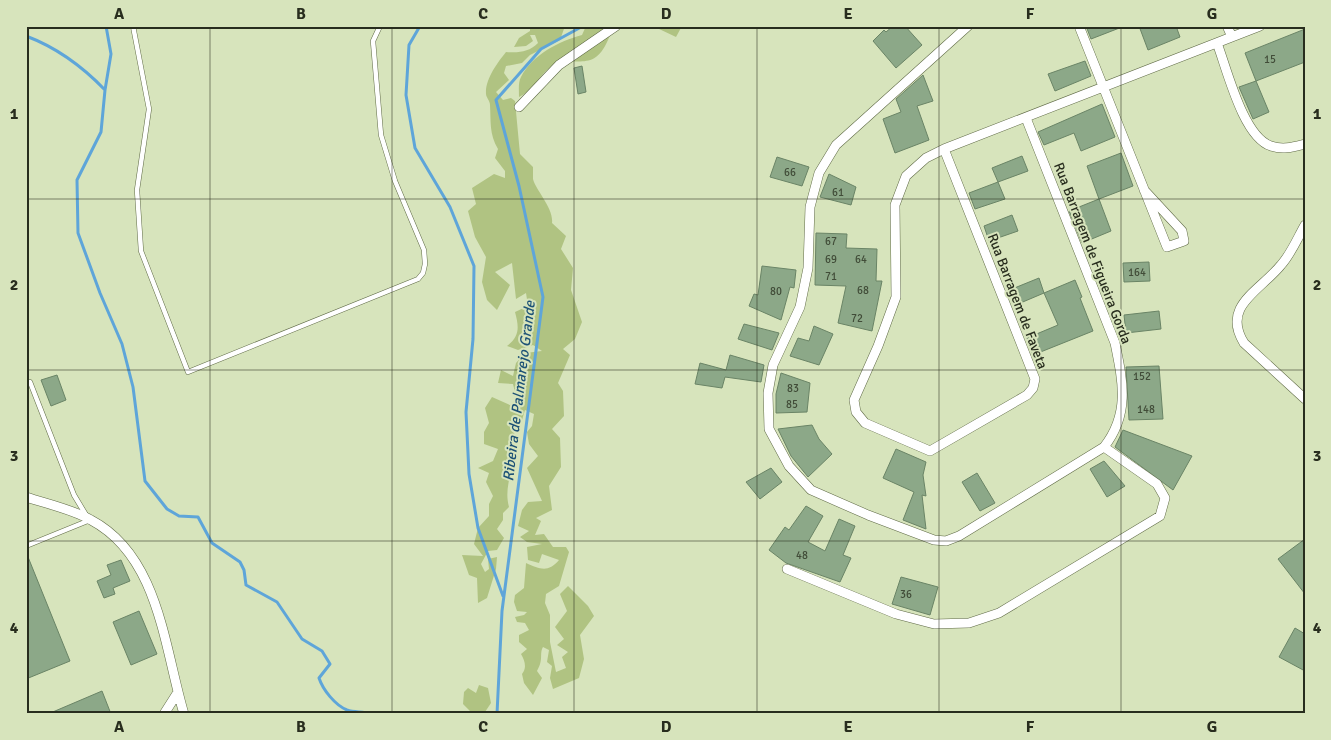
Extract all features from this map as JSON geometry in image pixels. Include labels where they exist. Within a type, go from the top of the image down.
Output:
[{"type":"street","points":[[519,108],[559,65],[616,26]]},
{"type":"street","name":"Rua Barragem de Figueira Gorda","points":[[968,26],[836,145],[819,173],[810,207],[808,268],[800,306],[772,365],[768,393],[769,429],[788,466],[811,490],[868,515],[934,540],[946,541],[1104,447],[1114,434],[1121,418],[1121,374],[1114,343],[1026,118]]},
{"type":"street","points":[[1079,26],[1103,87],[1167,248],[1184,241],[1182,231],[1144,190]]},
{"type":"street","points":[[1227,26],[1232,37]]},
{"type":"street","name":"Rua Barragem de Faveta","points":[[944,149],[1034,379],[1033,388],[1027,395],[930,451],[865,423],[856,412],[854,400],[878,346],[896,297],[895,205],[906,176],[926,158],[944,149],[1260,26]]},
{"type":"street","points":[[1217,43],[1247,124],[1257,138],[1270,146],[1284,149],[1305,144]]},
{"type":"street","points":[[1305,225],[1281,265],[1240,306],[1236,316],[1238,333],[1244,343],[1305,399]]},
{"type":"street","points":[[787,569],[896,614],[934,624],[969,623],[999,613],[1160,516],[1165,498],[1157,484],[1104,447]]},
{"type":"street","points":[[26,497],[90,520],[128,549],[138,564],[154,605],[184,714]]},
{"type":"street","points":[[164,714],[178,692]]},
{"type":"lane","points":[[133,26],[149,110],[137,190],[141,252],[188,372],[418,279],[423,273],[425,264],[424,250],[395,181],[381,135],[373,41],[380,26]]},
{"type":"lane","points":[[26,546],[90,520],[74,495],[30,382]]},
{"type":"green space","points":[[530,26],[565,26],[560,40],[530,55],[522,63],[506,66],[504,73],[509,80],[496,92],[503,100],[511,98],[515,101],[520,154],[533,167],[533,179],[548,206],[552,223],[566,236],[561,249],[573,268],[571,290],[582,322],[575,339],[563,349],[570,355],[558,383],[563,391],[564,416],[552,429],[560,438],[561,467],[549,486],[552,510],[536,518],[541,521],[535,535],[544,534],[553,547],[566,547],[569,552],[559,586],[546,594],[545,603],[550,615],[550,642],[556,672],[566,668],[562,657],[568,652],[557,645],[564,639],[555,627],[567,611],[560,594],[568,586],[588,606],[594,616],[580,635],[584,659],[579,678],[553,689],[550,678],[552,666],[547,662],[549,650],[543,647],[537,671],[542,678],[533,695],[524,683],[522,674],[525,664],[521,654],[527,649],[519,642],[519,635],[529,630],[525,623],[517,622],[515,617],[524,615],[527,612],[517,611],[514,602],[515,595],[524,588],[526,563],[544,569],[551,567],[559,560],[542,554],[539,563],[528,560],[527,547],[542,544],[527,542],[520,537],[529,531],[518,526],[522,510],[528,502],[542,501],[527,468],[538,456],[529,444],[527,432],[532,426],[534,414],[525,410],[522,420],[513,429],[517,443],[507,451],[510,466],[507,492],[509,507],[503,513],[503,520],[497,529],[504,538],[497,550],[488,551],[481,564],[485,572],[489,569],[488,559],[497,557],[496,569],[487,598],[478,603],[477,578],[469,575],[462,555],[483,556],[474,544],[478,528],[489,516],[489,504],[493,496],[486,482],[489,473],[478,468],[493,461],[498,449],[484,444],[484,432],[489,423],[485,408],[492,397],[512,406],[516,396],[513,384],[498,383],[501,370],[513,376],[516,363],[525,353],[542,351],[533,345],[518,350],[507,346],[514,339],[517,331],[515,312],[528,306],[526,293],[516,299],[512,263],[495,272],[510,285],[497,310],[487,300],[482,282],[486,257],[475,237],[468,211],[476,204],[472,188],[494,174],[505,178],[505,171],[495,158],[498,149],[492,133],[490,104],[486,95],[486,88],[493,71],[506,52],[524,51],[538,43],[535,35],[530,35],[533,41],[526,46],[514,47],[519,38],[530,31]]},
{"type":"green space","points":[[586,26],[613,26],[600,54],[584,61],[557,64],[547,70],[531,88],[519,97],[520,79],[532,62],[555,45],[582,35]]},
{"type":"green space","points":[[657,26],[682,26],[676,37],[657,28]]},
{"type":"green space","points":[[479,685],[488,688],[491,703],[485,712],[472,713],[463,704],[464,692],[468,688],[476,693]]},
{"type":"building","points":[[893,26],[905,26],[922,45],[896,68],[873,41],[884,30],[886,32]]},
{"type":"building","points":[[1086,26],[1122,26],[1122,27],[1091,39]]},
{"type":"building","points":[[1139,26],[1176,26],[1180,37],[1148,50]]},
{"type":"building","points":[[1305,29],[1305,62],[1256,81],[1245,53]]},
{"type":"building","points":[[1085,61],[1091,76],[1055,91],[1048,74]]},
{"type":"building","points":[[582,66],[586,92],[578,94],[574,68]]},
{"type":"building","points":[[923,75],[933,101],[917,106],[929,140],[895,153],[883,119],[901,112],[896,99]]},
{"type":"building","points":[[1256,81],[1269,112],[1253,119],[1239,87]]},
{"type":"building","points":[[1102,104],[1115,137],[1081,151],[1074,133],[1044,145],[1038,132]]},
{"type":"building","points":[[1121,153],[1133,186],[1099,199],[1087,166]]},
{"type":"building","points":[[1022,156],[1028,171],[998,182],[992,168]]},
{"type":"building","points":[[777,157],[809,167],[802,186],[770,177]]},
{"type":"building","points":[[829,174],[856,187],[851,205],[820,197]]},
{"type":"building","points":[[998,182],[1005,199],[975,209],[969,193]]},
{"type":"building","points":[[1099,199],[1111,231],[1082,243],[1069,211]]},
{"type":"building","points":[[1012,215],[1018,231],[989,241],[984,226]]},
{"type":"building","points":[[816,233],[847,234],[846,248],[877,249],[876,281],[882,281],[872,331],[838,323],[846,286],[815,285]]},
{"type":"building","points":[[1149,262],[1150,281],[1124,282],[1123,263]]},
{"type":"building","points":[[762,266],[796,270],[794,288],[790,287],[781,320],[749,306],[754,294],[758,295]]},
{"type":"building","points":[[1039,278],[1044,293],[1018,304],[1012,289]]},
{"type":"building","points":[[1075,280],[1093,331],[1033,355],[1027,338],[1058,325],[1044,293]]},
{"type":"building","points":[[1159,311],[1161,329],[1126,333],[1124,315]]},
{"type":"building","points":[[744,324],[779,333],[772,350],[738,339]]},
{"type":"building","points":[[814,326],[833,334],[819,365],[790,356],[798,338],[809,341]]},
{"type":"building","points":[[730,355],[764,365],[761,382],[725,377],[722,388],[695,384],[700,363],[726,370]]},
{"type":"building","points":[[1159,366],[1163,419],[1129,420],[1126,367]]},
{"type":"building","points":[[781,373],[810,383],[807,412],[776,413],[776,394]]},
{"type":"building","points":[[57,375],[66,400],[51,406],[41,380]]},
{"type":"building","points":[[812,425],[819,439],[832,454],[808,477],[791,456],[778,429]]},
{"type":"building","points":[[1123,430],[1192,456],[1173,490],[1115,447]]},
{"type":"building","points":[[896,449],[926,462],[923,475],[926,496],[922,495],[926,529],[903,520],[914,492],[883,478]]},
{"type":"building","points":[[1104,461],[1125,486],[1107,497],[1090,469]]},
{"type":"building","points":[[771,468],[782,482],[760,499],[746,482]]},
{"type":"building","points":[[977,473],[995,503],[980,511],[962,482]]},
{"type":"building","points":[[806,506],[823,516],[808,542],[825,551],[839,519],[855,526],[843,555],[851,558],[840,582],[786,563],[769,550],[785,527],[789,530]]},
{"type":"building","points":[[1305,539],[1305,594],[1278,559]]},
{"type":"building","points":[[26,552],[70,661],[26,679]]},
{"type":"building","points":[[121,560],[130,581],[113,588],[115,594],[104,598],[97,581],[111,575],[107,565]]},
{"type":"building","points":[[901,577],[938,587],[930,615],[892,604]]},
{"type":"building","points":[[139,611],[157,654],[131,665],[113,622]]},
{"type":"building","points":[[1295,628],[1305,634],[1305,671],[1279,657]]},
{"type":"building","points":[[102,691],[111,714],[48,714]]},
{"type":"waterway","points":[[105,90],[111,54],[106,26]]},
{"type":"waterway","points":[[420,26],[409,45],[406,95],[415,148],[450,207],[474,266],[473,339],[466,412],[469,474],[478,528],[503,596]]},
{"type":"waterway","name":"Ribeira de Palmarejo Grande","points":[[497,714],[502,611],[543,297],[519,186],[496,100],[541,49],[583,26]]},
{"type":"waterway","points":[[26,36],[49,46],[69,58],[105,90],[101,132],[77,180],[78,233],[100,293],[122,344],[133,387],[145,481],[167,509],[179,516],[198,517],[212,543],[240,562],[244,570],[246,585],[277,602],[302,639],[322,651],[330,664],[319,678],[326,692],[334,701],[347,710],[370,714]]}]
